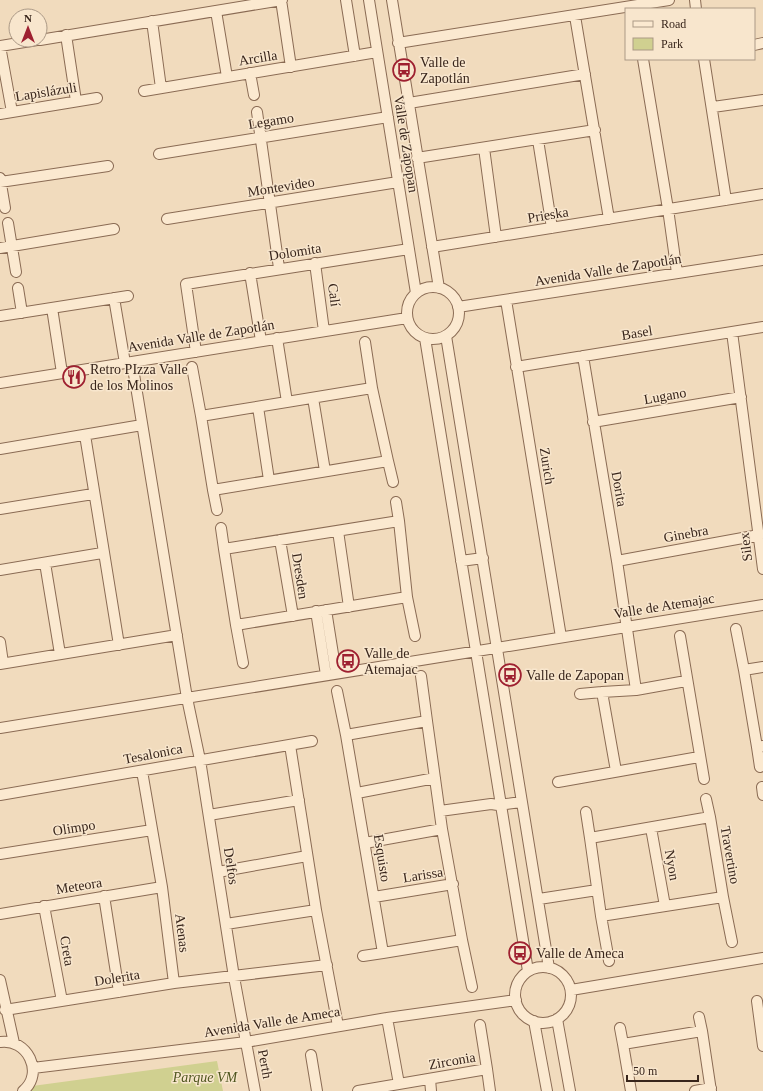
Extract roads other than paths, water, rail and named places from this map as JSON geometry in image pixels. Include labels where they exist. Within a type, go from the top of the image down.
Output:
[{"type":"street","points":[[48,38],[216,11],[238,4],[282,0],[291,67]]},
{"type":"street","points":[[346,0],[355,56]]},
{"type":"street","name":"Valle de Zapopan","points":[[369,0],[416,293]]},
{"type":"street","name":"Valle de Zapopan","points":[[392,0],[439,288]]},
{"type":"street","points":[[398,43],[669,0]]},
{"type":"street","points":[[216,11],[227,77]]},
{"type":"street","points":[[575,16],[609,219]]},
{"type":"street","points":[[152,21],[161,88]]},
{"type":"street","points":[[66,35],[76,101]]},
{"type":"street","points":[[0,46],[12,112]]},
{"type":"street","name":"Arcilla","points":[[144,91],[377,52]]},
{"type":"street","points":[[643,60],[677,273]]},
{"type":"street","points":[[704,60],[713,107],[726,200]]},
{"type":"street","points":[[250,73],[254,95]]},
{"type":"street","points":[[409,102],[585,74]]},
{"type":"street","name":"Lapislázuli","points":[[0,114],[97,98]]},
{"type":"street","points":[[713,107],[763,100]]},
{"type":"street","points":[[257,112],[259,137],[279,268]]},
{"type":"street","name":"Legamo","points":[[159,154],[388,117]]},
{"type":"street","points":[[418,158],[595,130]]},
{"type":"street","points":[[538,140],[552,228]]},
{"type":"street","points":[[484,148],[496,237]]},
{"type":"street","points":[[5,208],[0,181],[108,166]]},
{"type":"street","name":"Montevideo","points":[[168,219],[398,182]]},
{"type":"street","name":"Prieska","points":[[432,247],[763,194]]},
{"type":"street","points":[[8,223],[16,272]]},
{"type":"street","points":[[0,248],[114,229]]},
{"type":"street","name":"Dolomita","points":[[196,352],[186,284],[279,268],[409,249]]},
{"type":"street","name":"Avenida Valle de Zapotlán","points":[[458,307],[763,260]]},
{"type":"street","name":"Calí","points":[[315,263],[324,331]]},
{"type":"street","points":[[250,273],[261,341]]},
{"type":"street","points":[[18,288],[22,313]]},
{"type":"street","points":[[439,288],[451,295],[458,307],[459,318],[454,328],[446,336],[436,339],[425,338],[417,334],[410,327],[407,318],[407,309],[410,300],[416,293],[423,289],[439,288]]},
{"type":"street","points":[[0,316],[128,296]]},
{"type":"street","name":"Delfos","points":[[114,298],[142,425],[187,698],[200,760],[234,977]]},
{"type":"street","name":"Zurich","points":[[506,300],[561,636]]},
{"type":"street","points":[[52,308],[62,373]]},
{"type":"street","name":"Avenida Valle de Zapotlán","points":[[0,383],[407,318]]},
{"type":"street","name":"Basel","points":[[516,367],[763,327]]},
{"type":"street","name":"Silex","points":[[732,332],[763,569]]},
{"type":"street","points":[[446,336],[498,647],[549,968]]},
{"type":"street","points":[[277,338],[287,402]]},
{"type":"street","points":[[425,338],[477,650],[500,805],[528,972]]},
{"type":"street","points":[[366,342],[372,388],[393,482]]},
{"type":"street","name":"Dorita","points":[[583,356],[617,561],[636,690]]},
{"type":"street","points":[[192,367],[216,510]]},
{"type":"street","points":[[201,416],[372,388]]},
{"type":"street","name":"Lugano","points":[[593,422],[741,397]]},
{"type":"street","points":[[313,398],[325,471]]},
{"type":"street","points":[[258,407],[269,480]]},
{"type":"street","points":[[0,449],[142,425]]},
{"type":"street","points":[[85,435],[102,554],[119,645]]},
{"type":"street","points":[[213,490],[388,462]]},
{"type":"street","points":[[0,509],[93,494]]},
{"type":"street","points":[[396,502],[407,597],[415,636]]},
{"type":"street","points":[[224,549],[399,521]]},
{"type":"street","points":[[221,528],[243,663]]},
{"type":"street","points":[[338,531],[349,607]]},
{"type":"street","name":"Ginebra","points":[[617,561],[759,535]]},
{"type":"street","name":"Dresden","points":[[280,540],[292,616]]},
{"type":"street","points":[[0,570],[102,554]]},
{"type":"street","points":[[461,561],[483,558]]},
{"type":"street","points":[[45,563],[60,654]]},
{"type":"street","points":[[236,625],[407,597]]},
{"type":"street","name":"Valle de Atemajac","points":[[0,728],[561,636],[763,605]]},
{"type":"street","points":[[326,610],[331,674]]},
{"type":"street","points":[[316,611],[331,674]]},
{"type":"street","points":[[736,629],[760,747],[760,767]]},
{"type":"street","points":[[0,642],[2,664],[177,635]]},
{"type":"street","points":[[680,636],[686,681],[704,778]]},
{"type":"street","points":[[744,670],[763,667]]},
{"type":"street","points":[[421,676],[442,829],[472,987]]},
{"type":"street","points":[[580,694],[636,690],[686,681]]},
{"type":"street","name":"Esquisto","points":[[338,691],[357,793],[383,953]]},
{"type":"street","points":[[602,692],[616,771]]},
{"type":"street","points":[[346,735],[427,721]]},
{"type":"street","name":"Tesalonica","points":[[0,796],[312,741]]},
{"type":"street","points":[[290,745],[316,910],[338,1026]]},
{"type":"street","points":[[558,782],[699,757]]},
{"type":"street","name":"Atenas","points":[[142,771],[162,887],[174,983]]},
{"type":"street","points":[[357,793],[435,778]]},
{"type":"street","points":[[706,799],[710,817]]},
{"type":"street","points":[[209,815],[299,800]]},
{"type":"street","points":[[441,814],[491,804],[500,805],[522,802]]},
{"type":"street","points":[[586,812],[609,961]]},
{"type":"street","name":"Travertino","points":[[590,838],[710,817],[724,897],[602,916]]},
{"type":"street","name":"Nyon","points":[[651,828],[665,906]]},
{"type":"street","points":[[365,843],[442,829]]},
{"type":"street","name":"Olimpo","points":[[0,854],[152,830]]},
{"type":"street","points":[[218,872],[307,856]]},
{"type":"street","name":"Larissa","points":[[374,897],[452,884]]},
{"type":"street","name":"Meteora","points":[[0,914],[162,887]]},
{"type":"street","points":[[539,899],[597,890]]},
{"type":"street","points":[[104,896],[119,992]]},
{"type":"street","points":[[724,897],[732,942]]},
{"type":"street","name":"Creta","points":[[44,906],[62,1001]]},
{"type":"street","points":[[226,924],[316,910]]},
{"type":"street","points":[[363,956],[462,940]]},
{"type":"street","points":[[571,990],[763,958]]},
{"type":"street","name":"Dolerita","points":[[5,1010],[174,983],[327,965]]},
{"type":"street","points":[[539,968],[549,968],[559,972],[567,980],[571,990],[570,1002],[566,1012],[557,1019],[546,1023],[534,1021],[526,1017],[519,1009],[516,1000],[516,989],[520,979],[528,972],[539,968]]},
{"type":"street","name":"Perth","points":[[234,977],[255,1091]]},
{"type":"street","points":[[0,980],[5,1010],[14,1043]]},
{"type":"street","name":"Avenida Valle de Ameca","points":[[33,1068],[246,1042],[387,1018],[516,1000]]},
{"type":"street","points":[[757,1001],[763,1046]]},
{"type":"street","points":[[695,1091],[711,1090],[699,1017]]},
{"type":"street","points":[[387,1018],[399,1084]]},
{"type":"street","points":[[557,1019],[570,1091]]},
{"type":"street","points":[[534,1021],[547,1091]]},
{"type":"street","points":[[480,1025],[487,1069]]},
{"type":"street","points":[[620,1028],[631,1091]]},
{"type":"street","points":[[623,1044],[702,1031]]},
{"type":"street","points":[[0,1042],[14,1043],[27,1052],[33,1068],[32,1079],[22,1091]]},
{"type":"street","points":[[311,1055],[317,1091]]},
{"type":"street","name":"Zirconia","points":[[358,1091],[374,1090],[399,1084],[487,1069],[490,1091]]},
{"type":"street","points":[[430,1079],[431,1091]]},
{"type":"place","name":"Valle de Zapotlán","points":[[404,70]]},
{"type":"place","name":"Retro PIzza Valle de los Molinos","points":[[74,377]]},
{"type":"place","name":"Valle de Atemajac","points":[[348,661]]},
{"type":"place","name":"Valle de Zapopan","points":[[510,675]]},
{"type":"place","name":"Valle de Ameca","points":[[520,953]]},
{"type":"park label","name":"Parque VM","points":[[205,1077]]}]
